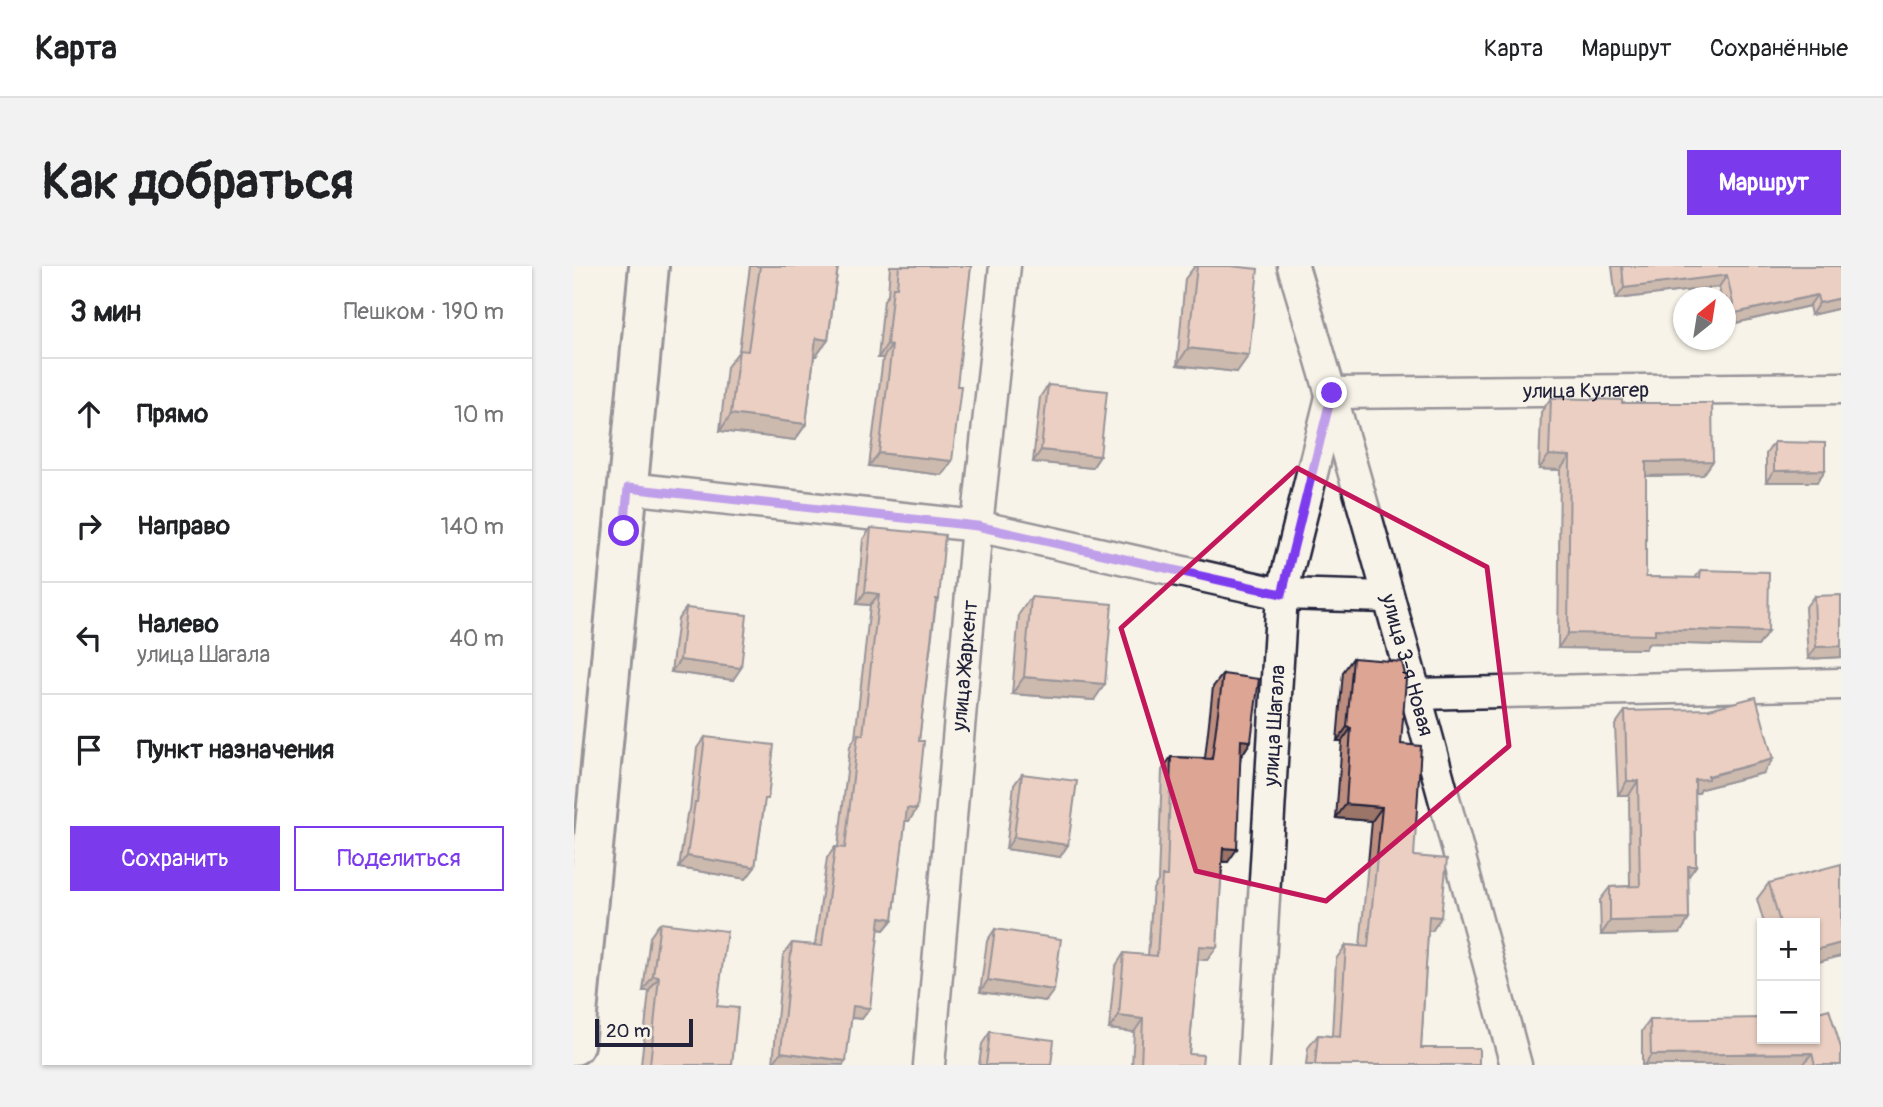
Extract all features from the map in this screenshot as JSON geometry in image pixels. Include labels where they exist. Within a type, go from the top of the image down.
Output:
[{"type":"street","points":[[574,1045],[649,266]]},
{"type":"street","name":"улица Жаркент","points":[[929,1065],[977,526],[1005,266]]},
{"type":"street","name":"улица 3-я Новая","points":[[1293,266],[1332,393],[1516,1065]]},
{"type":"street","name":"улица Кулагер","points":[[1332,393],[1841,388]]},
{"type":"street","name":"улица Шагала","points":[[1254,1065],[1282,594],[1332,393]]},
{"type":"street","points":[[628,488],[977,526],[1282,594],[1388,597]]},
{"type":"street","points":[[1416,694],[1841,684]]},
{"type":"highlighted area","points":[[1297,468],[1487,567],[1509,746],[1326,901],[1196,871],[1121,628]]},
{"type":"building","points":[[760,266],[838,266],[828,340],[816,338],[806,424],[731,414],[739,350],[748,351]]},
{"type":"building","points":[[899,266],[971,266],[957,386],[961,386],[952,461],[879,453],[892,345],[887,344],[893,287],[897,287]]},
{"type":"building","points":[[1197,266],[1258,269],[1249,355],[1188,348]]},
{"type":"building","points":[[1622,266],[1841,266],[1841,298],[1819,303],[1817,295],[1736,313],[1736,287],[1730,287],[1727,275],[1624,288]]},
{"type":"building","points":[[1048,385],[1107,391],[1100,456],[1041,450]]},
{"type":"building","points":[[1551,398],[1622,400],[1622,403],[1712,403],[1713,461],[1646,462],[1646,577],[1700,578],[1701,570],[1769,572],[1768,632],[1655,629],[1655,635],[1568,633],[1570,456],[1549,455]]},
{"type":"building","points":[[1774,442],[1825,443],[1825,470],[1774,471]]},
{"type":"building","points":[[871,528],[945,535],[919,741],[924,741],[917,809],[907,808],[893,919],[880,917],[870,1008],[853,1006],[846,1061],[781,1052],[792,943],[822,946],[835,847],[845,848],[858,734],[863,735],[879,594],[865,592]]},
{"type":"building","points":[[1841,595],[1841,646],[1816,647],[1814,596]]},
{"type":"building","points":[[1031,597],[1112,604],[1105,684],[1024,677]]},
{"type":"building","points":[[686,608],[747,615],[741,668],[680,660]]},
{"type":"building","points":[[1353,658],[1402,662],[1406,679],[1401,744],[1421,746],[1414,856],[1447,859],[1441,917],[1429,916],[1421,1048],[1479,1048],[1479,1065],[1315,1065],[1318,1035],[1340,1037],[1346,945],[1368,947],[1382,807],[1346,804],[1351,728],[1347,727]]},
{"type":"building","points":[[1223,674],[1259,679],[1251,741],[1241,740],[1237,849],[1223,848],[1217,947],[1199,946],[1189,1054],[1203,1055],[1202,1065],[1141,1065],[1143,1019],[1119,1016],[1124,953],[1157,956],[1162,876],[1167,876],[1171,757],[1212,759]]},
{"type":"building","points":[[1756,697],[1773,759],[1708,776],[1708,779],[1695,780],[1696,866],[1688,866],[1689,919],[1610,921],[1610,887],[1640,886],[1638,781],[1627,781],[1625,711],[1709,709]]},
{"type":"building","points":[[705,737],[774,745],[768,799],[765,799],[755,867],[687,856]]},
{"type":"building","points":[[1022,774],[1077,781],[1068,845],[1014,837]]},
{"type":"building","points":[[1841,864],[1841,943],[1820,949],[1820,918],[1779,918],[1769,883]]},
{"type":"building","points":[[660,923],[727,931],[717,1006],[738,1008],[732,1065],[650,1065],[659,977],[653,976]]},
{"type":"building","points":[[995,929],[1061,939],[1054,990],[988,980]]},
{"type":"building","points":[[1829,1009],[1841,1048],[1841,1065],[1815,1065],[1812,1053],[1651,1055],[1650,1020],[1757,1018],[1757,1044],[1820,1044],[1820,1012]]},
{"type":"building","points":[[990,1032],[1054,1040],[1051,1065],[986,1065]]},
{"type":"route","points":[[624,531],[628,488],[977,526],[1282,594],[1332,393]]}]
